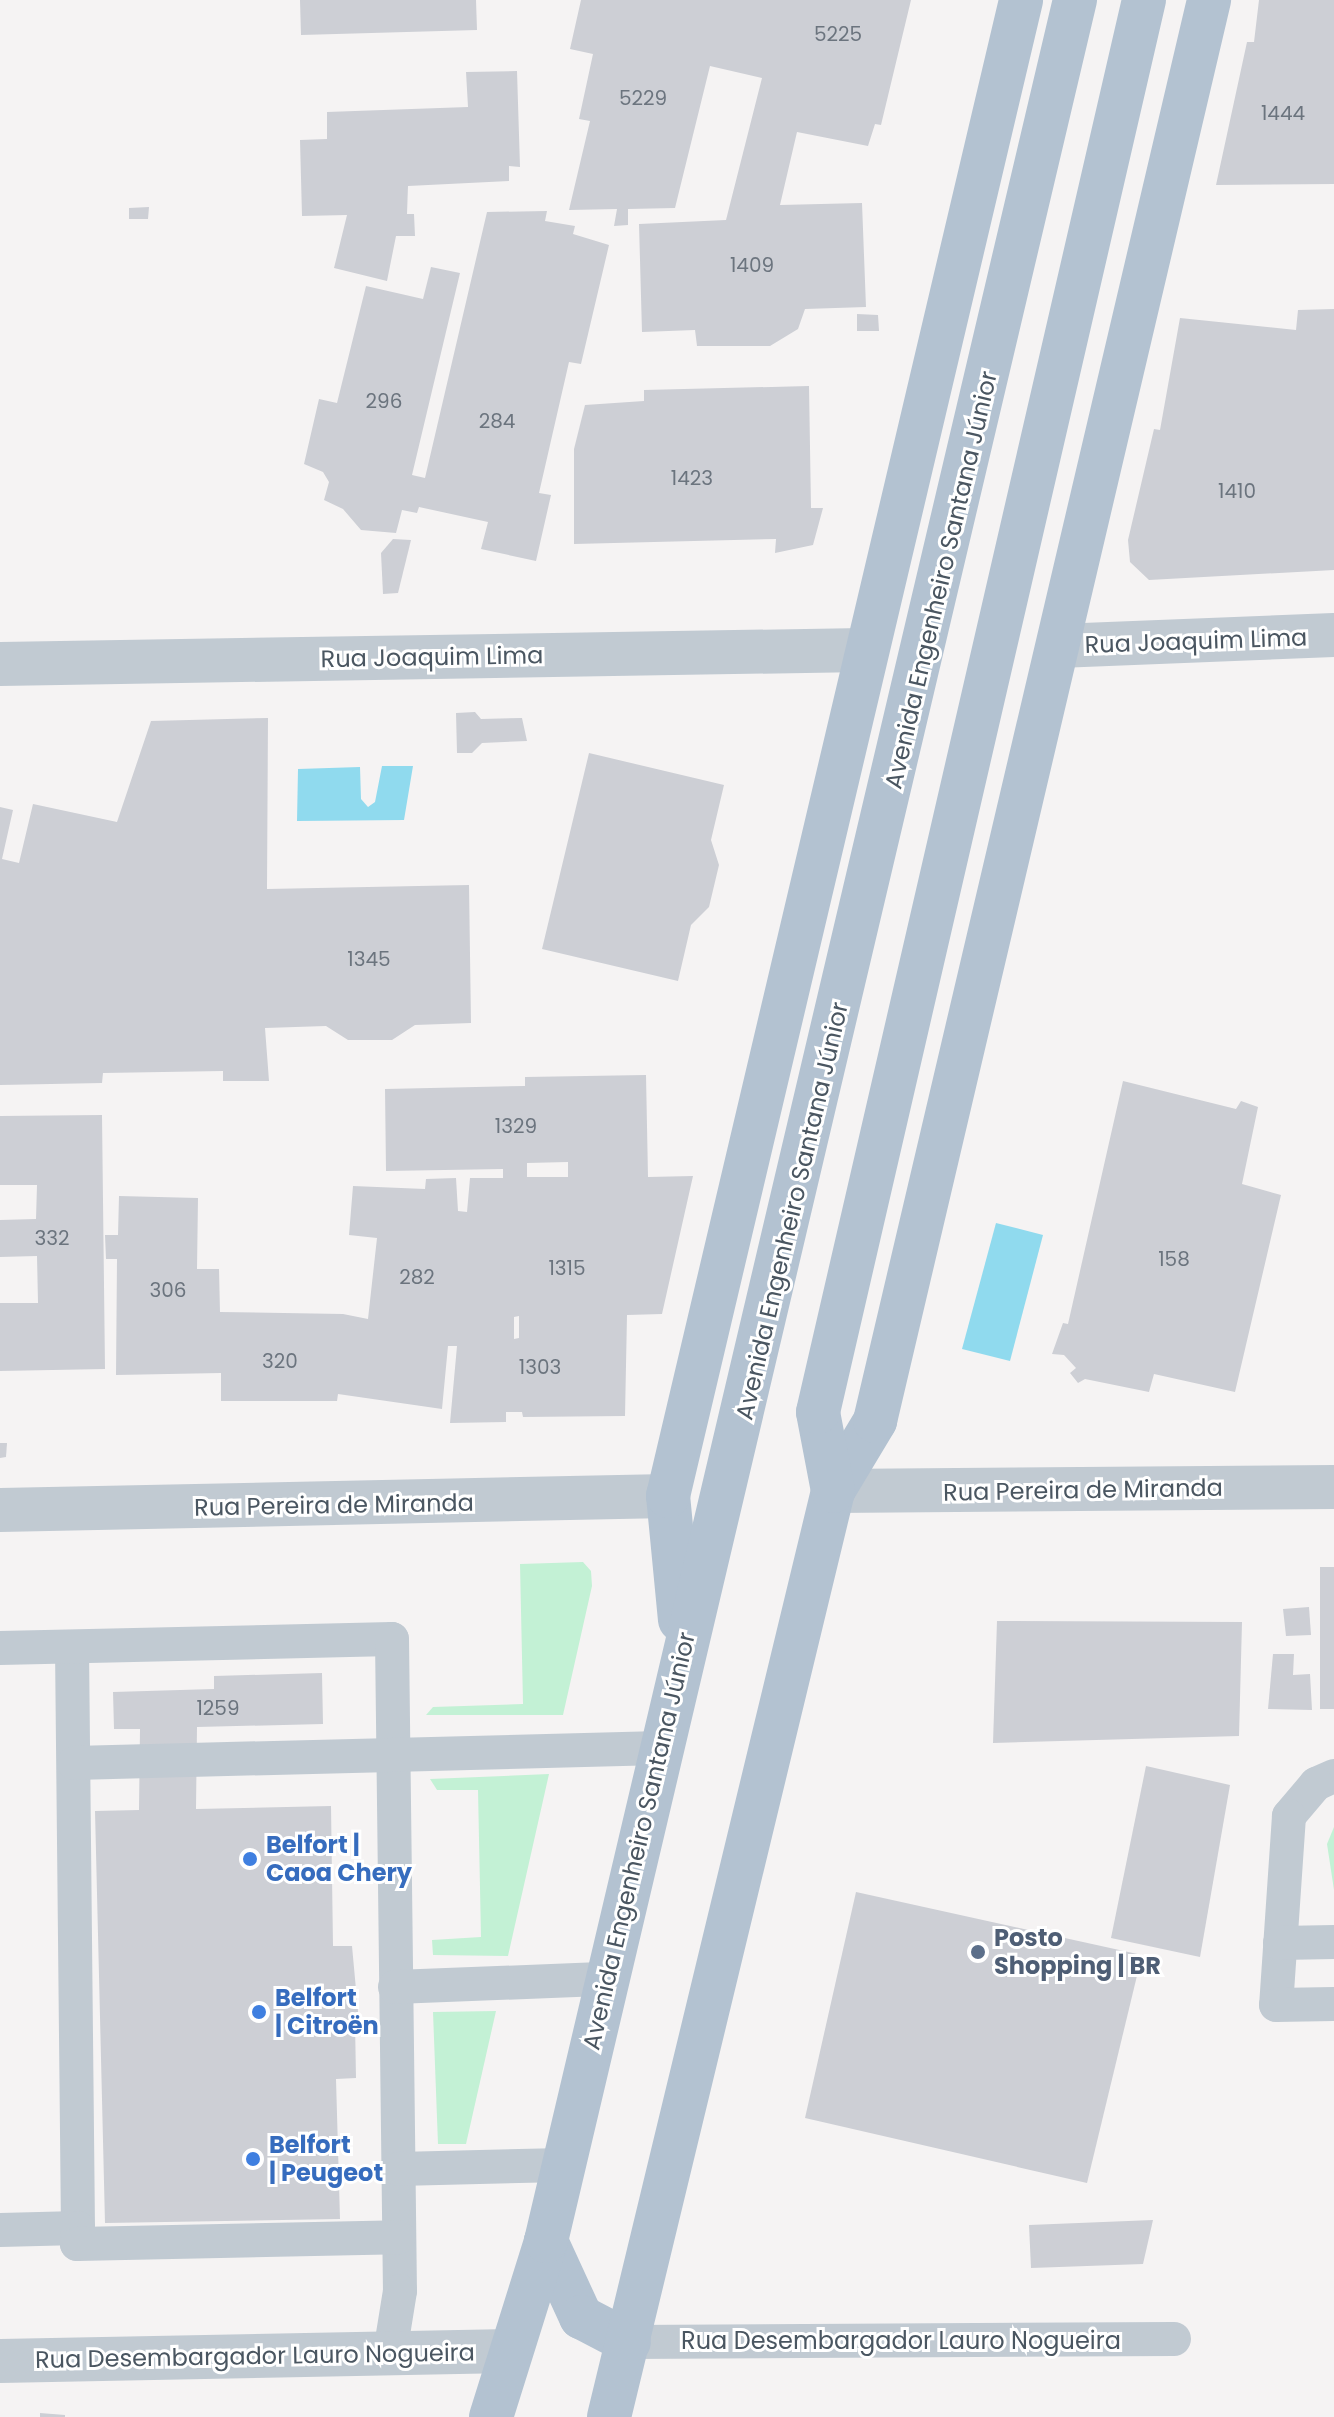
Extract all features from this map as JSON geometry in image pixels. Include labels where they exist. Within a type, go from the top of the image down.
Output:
[{"type":"main road","points":[[683,1653],[668,1496],[864,650],[1021,0]]},
{"type":"main road","name":"Avenida Engenheiro Santana Júnior","points":[[491,2417],[546,2241],[683,1653],[744,1413],[1075,0]]},
{"type":"main road","points":[[833,1491],[818,1412],[1144,0]]},
{"type":"main road","points":[[609,2417],[833,1491],[875,1421],[1209,0]]},
{"type":"main road","points":[[546,2241],[581,2317],[629,2342]]},
{"type":"street","name":"Rua Joaquim Lima","points":[[1058,646],[1334,635]]},
{"type":"street","name":"Rua Joaquim Lima","points":[[0,664],[864,650]]},
{"type":"street","name":"Rua Pereira de Miranda","points":[[833,1491],[1334,1487]]},
{"type":"street","name":"Rua Pereira de Miranda","points":[[0,1510],[668,1496]]},
{"type":"street","name":"Rua Desembargador Lauro Nogueira","points":[[0,2361],[510,2351]]},
{"type":"lane","points":[[0,1648],[392,1639],[400,2291],[390,2353]]},
{"type":"lane","points":[[72,1647],[77,2244],[399,2237]]},
{"type":"lane","points":[[74,1763],[393,1752],[661,1748]]},
{"type":"lane","points":[[1334,1776],[1316,1784],[1289,1816],[1276,2005],[1334,2004]]},
{"type":"lane","points":[[1280,1943],[1334,1942]]},
{"type":"lane","points":[[395,1987],[607,1979]]},
{"type":"lane","points":[[398,2169],[563,2165]]},
{"type":"lane","points":[[0,2230],[78,2228]]},
{"type":"lane","name":"Rua Desembargador Lauro Nogueira","points":[[629,2342],[1174,2339]]},
{"type":"green space","points":[[583,1562],[591,1571],[592,1586],[563,1715],[426,1715],[433,1707],[523,1704],[520,1564]]},
{"type":"green space","points":[[549,1774],[508,1956],[433,1955],[432,1940],[481,1937],[478,1790],[437,1790],[430,1779]]},
{"type":"green space","points":[[1334,1827],[1334,1890],[1327,1844]]},
{"type":"green space","points":[[496,2011],[466,2144],[438,2144],[433,2012]]},
{"type":"water","points":[[382,766],[413,766],[404,820],[297,821],[298,769],[360,767],[361,799],[368,807],[375,802]]},
{"type":"water","points":[[996,1223],[1043,1235],[1010,1361],[962,1349]]},
{"type":"building","points":[[300,0],[476,0],[477,30],[301,35]]},
{"type":"building","points":[[581,0],[911,0],[881,125],[875,124],[868,146],[797,132],[780,205],[862,203],[866,307],[805,309],[798,329],[770,346],[697,346],[695,330],[642,332],[639,224],[726,220],[762,78],[710,66],[675,208],[628,209],[628,225],[614,226],[617,209],[569,210],[590,121],[579,119],[593,54],[570,49]]},
{"type":"building","points":[[1259,0],[1334,0],[1334,184],[1216,185],[1247,42],[1254,42]]},
{"type":"building","points":[[517,71],[520,167],[509,166],[509,181],[408,186],[407,214],[414,214],[415,236],[396,236],[387,281],[334,268],[347,215],[302,216],[300,140],[327,139],[327,112],[468,107],[466,72]]},
{"type":"building","points":[[149,207],[148,219],[129,219],[129,208]]},
{"type":"building","points":[[547,211],[545,221],[575,226],[573,234],[609,245],[581,364],[569,362],[539,493],[551,495],[536,561],[481,549],[488,522],[419,507],[417,513],[402,510],[396,533],[361,530],[343,509],[324,500],[329,482],[323,472],[304,464],[319,399],[337,403],[366,286],[423,299],[431,267],[460,273],[412,475],[425,478],[487,212]]},
{"type":"building","points":[[1334,309],[1334,570],[1149,580],[1130,562],[1128,540],[1154,429],[1160,430],[1180,318],[1296,330],[1298,310]]},
{"type":"building","points":[[857,314],[878,315],[879,331],[857,331]]},
{"type":"building","points":[[809,386],[811,508],[823,508],[813,545],[775,553],[776,539],[574,544],[574,449],[585,405],[644,401],[644,390]]},
{"type":"building","points":[[393,539],[411,540],[398,593],[383,594],[381,553]]},
{"type":"building","points":[[475,712],[481,719],[522,718],[527,741],[482,743],[472,753],[457,753],[456,713]]},
{"type":"building","points":[[268,718],[267,889],[469,885],[471,1023],[415,1025],[392,1040],[348,1040],[326,1026],[265,1028],[269,1081],[223,1081],[223,1071],[103,1073],[102,1083],[0,1085],[0,807],[13,810],[2,859],[19,863],[33,804],[117,822],[151,721]]},
{"type":"building","points":[[589,753],[724,785],[711,840],[719,865],[709,907],[691,925],[678,981],[542,949]]},
{"type":"building","points":[[646,1075],[648,1177],[693,1176],[662,1314],[627,1315],[625,1416],[523,1417],[522,1412],[506,1412],[506,1422],[450,1423],[457,1346],[448,1346],[442,1409],[338,1394],[337,1401],[221,1401],[221,1373],[116,1375],[117,1259],[106,1259],[105,1235],[118,1235],[119,1196],[198,1198],[197,1269],[219,1269],[220,1312],[343,1314],[368,1319],[377,1238],[349,1235],[353,1186],[425,1189],[426,1179],[456,1178],[458,1211],[467,1212],[470,1178],[503,1178],[503,1169],[386,1171],[385,1089],[525,1086],[525,1077]],"holes":[[[568,1162],[568,1177],[527,1177],[527,1163]],[[519,1316],[519,1338],[514,1339],[514,1317]]]},
{"type":"building","points":[[1123,1081],[1236,1109],[1241,1101],[1258,1107],[1242,1184],[1281,1195],[1235,1392],[1154,1374],[1149,1392],[1085,1379],[1078,1383],[1070,1373],[1076,1368],[1064,1355],[1052,1354],[1063,1323],[1068,1324]]},
{"type":"building","points":[[102,1115],[105,1369],[0,1371],[0,1303],[38,1303],[37,1256],[0,1257],[0,1220],[36,1219],[37,1185],[0,1185],[0,1116]]},
{"type":"building","points":[[0,1443],[7,1443],[6,1457],[0,1458]]},
{"type":"building","points":[[1320,1567],[1334,1567],[1334,1709],[1320,1709]]},
{"type":"building","points":[[1309,1607],[1311,1635],[1286,1636],[1283,1609]]},
{"type":"building","points":[[997,1621],[1242,1622],[1239,1736],[993,1743]]},
{"type":"building","points":[[1273,1654],[1294,1654],[1293,1675],[1310,1674],[1312,1710],[1268,1709]]},
{"type":"building","points":[[322,1673],[323,1724],[197,1727],[196,1809],[331,1806],[333,1946],[352,1946],[359,2022],[355,2022],[356,2078],[336,2079],[340,2219],[105,2223],[95,1811],[139,1810],[140,1729],[114,1729],[113,1692],[214,1689],[214,1676]]},
{"type":"building","points":[[1146,1766],[1230,1785],[1200,1957],[1111,1938]]},
{"type":"building","points":[[856,1892],[1142,1955],[1087,2183],[805,2118]]},
{"type":"building","points":[[1153,2220],[1143,2264],[1031,2268],[1029,2225]]},
{"type":"building","points":[[40,2413],[65,2415],[65,2417],[40,2417]]},
{"type":"place","name":"Belfort | Caoa Chery","points":[[250,1859]]},
{"type":"place","name":"Posto Shopping | BR","points":[[978,1952]]},
{"type":"place","name":"Belfort | Citroën","points":[[259,2012]]},
{"type":"place","name":"Belfort | Peugeot","points":[[253,2159]]}]
